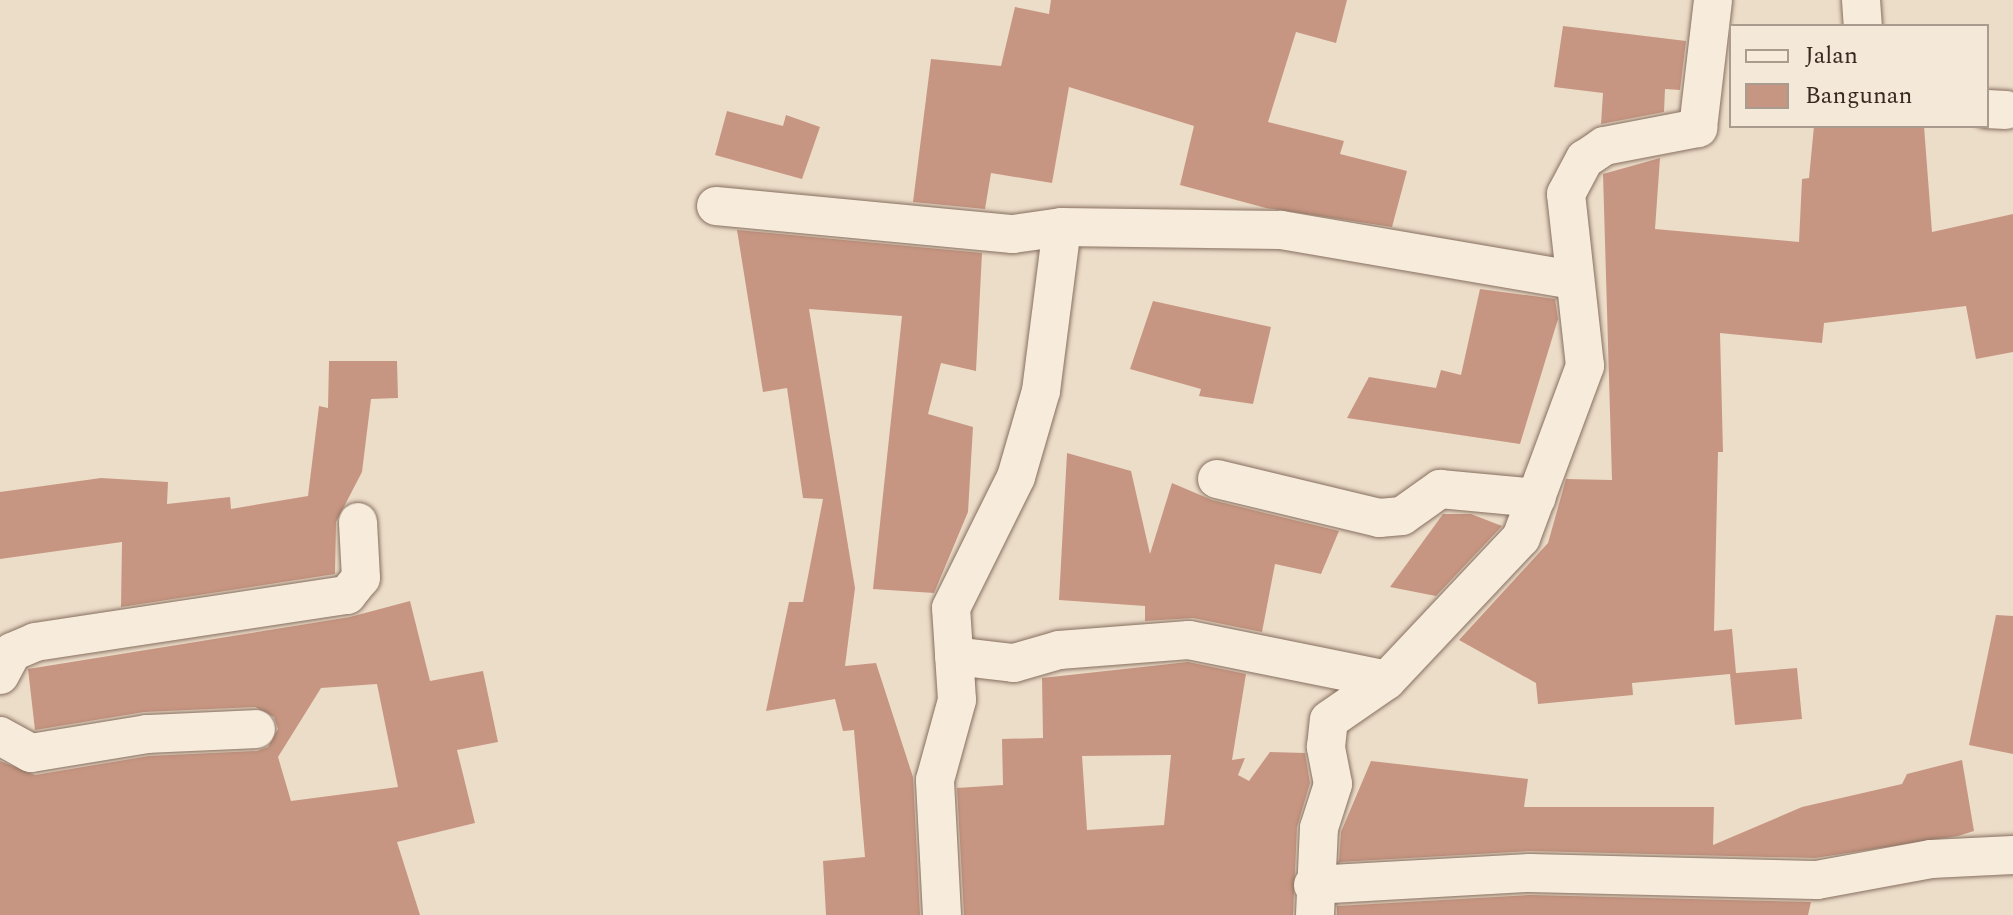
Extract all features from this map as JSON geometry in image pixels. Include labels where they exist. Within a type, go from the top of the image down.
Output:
[{"type":"street","points":[[1713,0],[1715,126],[1604,146],[1585,159],[1566,194],[1585,366],[1521,538],[1387,680],[1329,720],[1326,747],[1333,784],[1314,900],[1530,873],[1817,880],[1931,859],[2013,855]]},
{"type":"street","points":[[1861,0],[1863,24]]},
{"type":"street","points":[[716,206],[1013,234],[1062,227],[1281,230],[1575,280]]},
{"type":"street","points":[[942,915],[935,780],[957,700],[951,608],[1016,477],[1041,391],[1062,227]]},
{"type":"street","points":[[1217,479],[1379,518],[1402,516],[1440,489],[1537,498]]},
{"type":"street","points":[[0,675],[12,652],[35,642],[347,595],[361,578],[358,522]]},
{"type":"street","points":[[954,656],[1014,663],[1059,650],[1189,640],[1387,680]]},
{"type":"street","points":[[0,736],[31,753],[147,734],[256,729]]},
{"type":"building","points":[[1051,0],[1347,0],[1336,43],[1296,32],[1268,122],[1344,141],[1340,154],[1407,171],[1392,227],[1266,208],[1180,185],[1194,126],[1069,87],[1052,183],[991,173],[985,209],[913,202],[931,59],[1001,66],[1015,7],[1049,14]]},
{"type":"building","points":[[1563,26],[1686,41],[1680,90],[1665,89],[1664,112],[1601,124],[1603,93],[1554,87]]},
{"type":"building","points":[[727,111],[783,126],[786,115],[820,127],[802,179],[715,155]]},
{"type":"building","points":[[1814,128],[1924,128],[1932,232],[2013,214],[2013,352],[1976,359],[1966,306],[1824,323],[1822,343],[1720,333],[1723,452],[1718,452],[1714,631],[1732,629],[1736,673],[1797,668],[1802,719],[1735,725],[1730,674],[1632,683],[1633,695],[1538,704],[1536,683],[1459,640],[1548,543],[1566,479],[1612,480],[1603,174],[1660,158],[1655,229],[1799,242],[1802,179],[1809,178]]},
{"type":"building","points":[[737,230],[982,253],[976,371],[941,363],[928,414],[973,427],[968,512],[934,593],[873,589],[902,316],[809,309],[855,588],[845,666],[876,663],[913,777],[920,915],[826,915],[823,861],[865,857],[854,730],[843,731],[835,699],[766,711],[789,602],[803,602],[823,499],[803,498],[787,388],[763,392]]},
{"type":"building","points":[[1480,289],[1555,299],[1558,319],[1520,444],[1347,418],[1369,377],[1436,388],[1441,370],[1461,375]]},
{"type":"building","points":[[1153,301],[1271,327],[1253,404],[1199,396],[1201,389],[1130,369]]},
{"type":"building","points":[[329,361],[397,361],[398,398],[371,399],[362,472],[336,522],[335,574],[121,607],[122,542],[0,559],[0,492],[101,478],[168,482],[167,504],[230,497],[231,509],[308,496],[319,406],[328,408]]},
{"type":"building","points":[[1067,453],[1131,471],[1150,554],[1172,483],[1212,500],[1339,531],[1321,574],[1275,564],[1262,632],[1193,618],[1145,621],[1145,606],[1059,600]]},
{"type":"building","points":[[1443,514],[1471,514],[1502,526],[1436,596],[1390,587]]},
{"type":"building","points":[[410,601],[430,681],[483,671],[498,742],[457,750],[475,823],[397,842],[420,915],[0,915],[0,761],[35,775],[149,756],[257,751],[268,747],[278,729],[274,717],[255,707],[144,712],[35,730],[28,669],[350,617]],"holes":[[[377,684],[398,787],[291,801],[278,757],[321,688]]]},
{"type":"building","points":[[1996,615],[2013,616],[2013,754],[1969,745]]},
{"type":"building","points":[[1188,662],[1246,674],[1232,760],[1245,758],[1238,775],[1249,781],[1270,752],[1305,753],[1310,783],[1297,827],[1293,915],[964,915],[957,788],[1003,785],[1002,739],[1043,738],[1042,678]],"holes":[[[1171,755],[1164,825],[1087,830],[1082,756]]]},
{"type":"building","points":[[1962,760],[1974,831],[1958,836],[1815,858],[1530,851],[1339,862],[1341,832],[1371,761],[1528,779],[1524,807],[1714,807],[1713,845],[1802,807],[1902,784],[1907,774]]},
{"type":"building","points":[[1530,895],[1811,902],[1808,915],[1337,915],[1337,906]]}]
